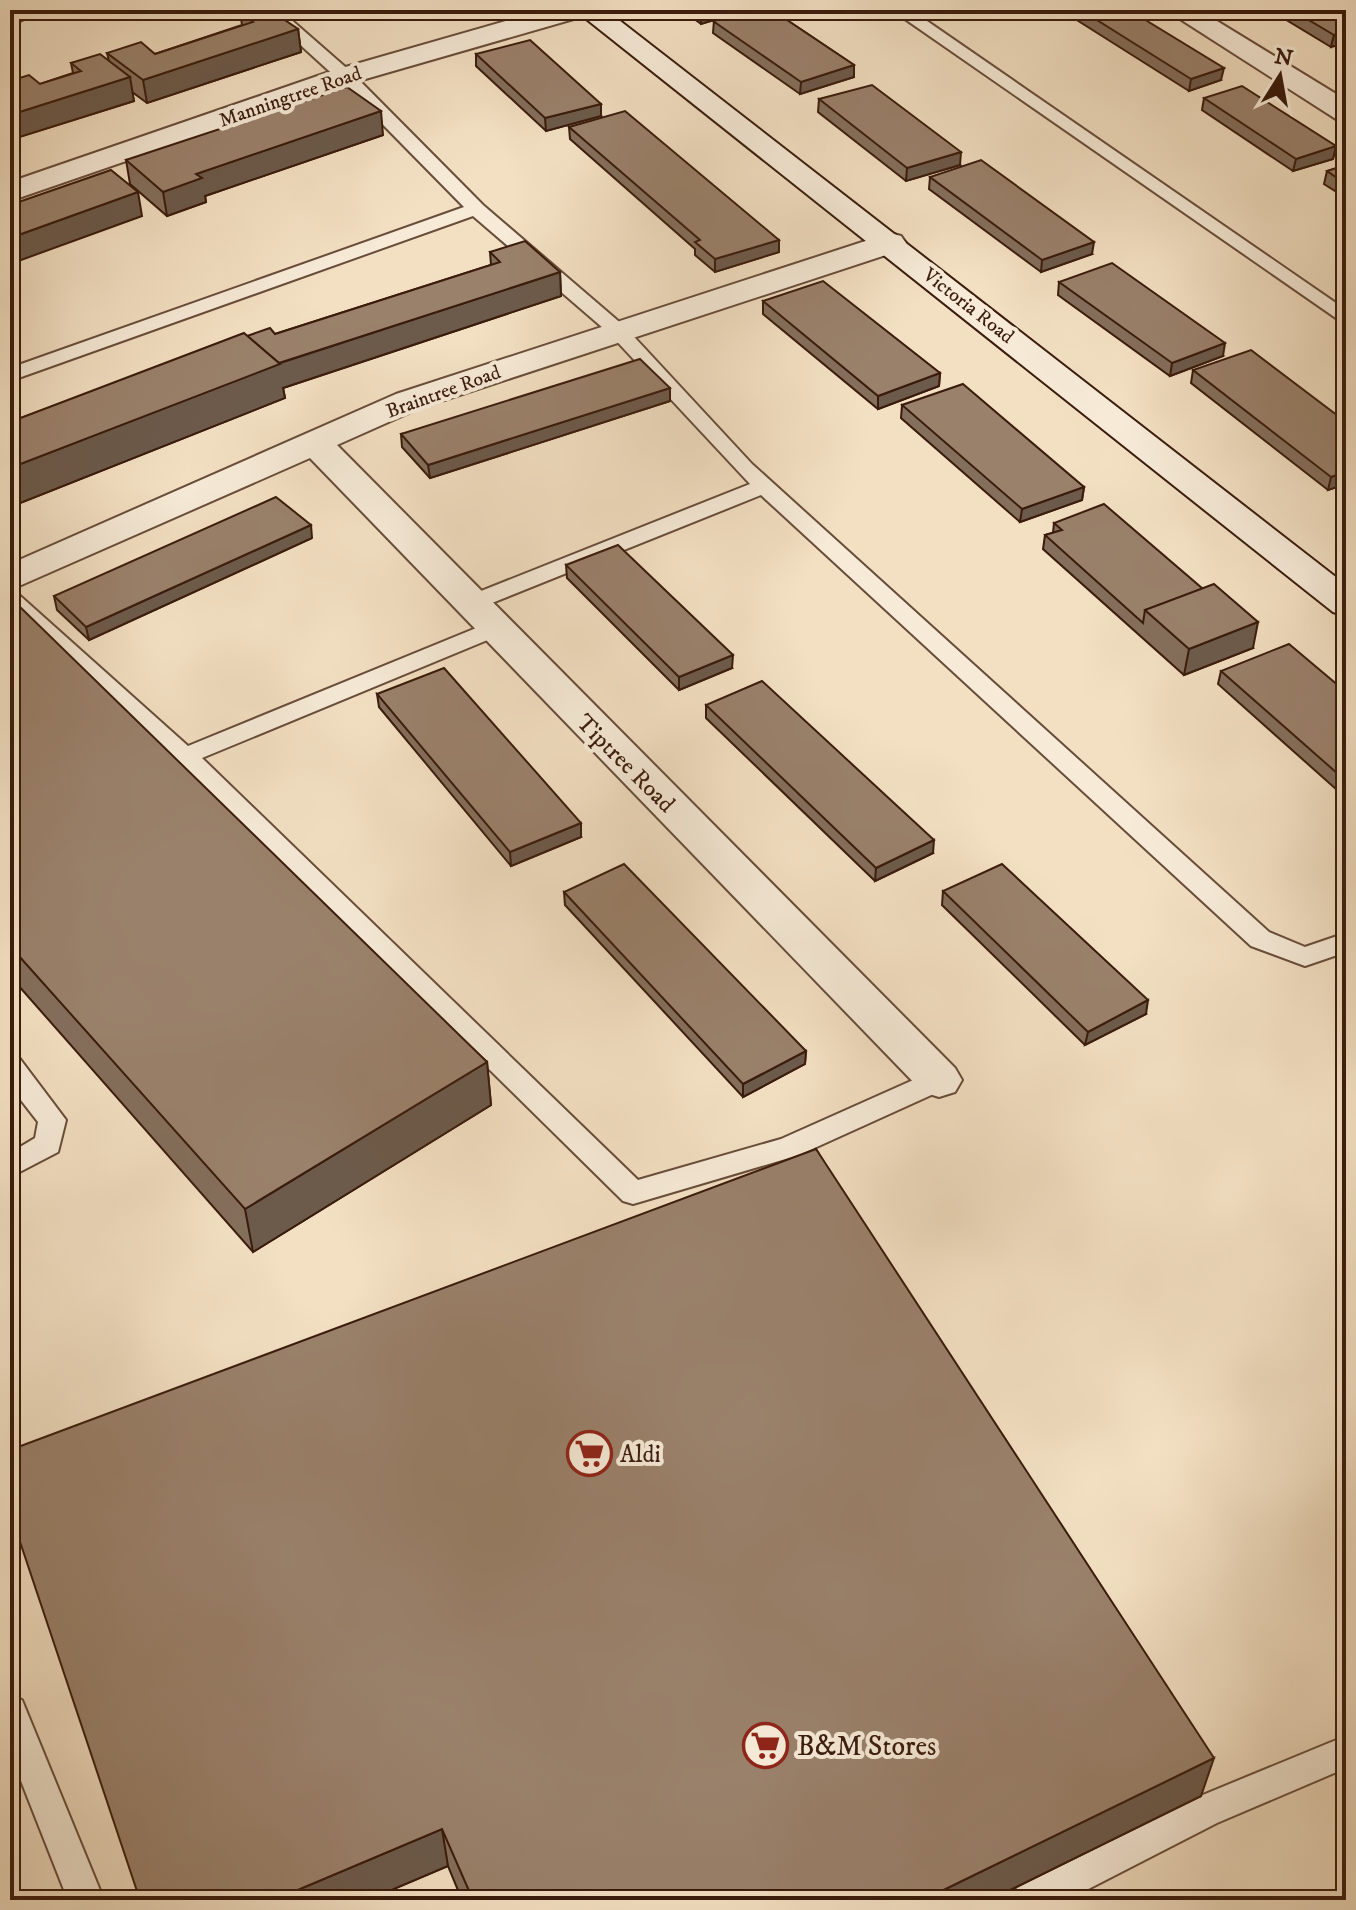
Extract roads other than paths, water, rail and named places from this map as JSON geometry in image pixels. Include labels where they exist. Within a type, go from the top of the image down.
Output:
[{"type":"street","name":"Manningtree Road","points":[[10,192],[345,76],[574,10]]},
{"type":"street","name":"Victoria Road","points":[[589,10],[890,243],[1346,604]]},
{"type":"street","points":[[1180,10],[1346,113]]},
{"type":"street","name":"Braintree Road","points":[[11,582],[408,401],[890,243]]},
{"type":"street","name":"Tiptree Road","points":[[316,444],[481,616],[939,1080]]},
{"type":"lane","points":[[10,21],[34,10]]},
{"type":"lane","points":[[270,10],[345,76],[476,209],[617,330],[764,486],[1260,939],[1305,957],[1346,942]]},
{"type":"lane","points":[[900,10],[1346,319]]},
{"type":"lane","points":[[10,375],[476,209]]},
{"type":"lane","points":[[185,756],[764,486]]},
{"type":"lane","points":[[11,582],[633,1193],[789,1147],[939,1080]]},
{"type":"lane","points":[[10,1066],[52,1120],[48,1144],[10,1166]]},
{"type":"lane","points":[[10,1711],[86,1900]]},
{"type":"lane","points":[[1030,1900],[1205,1811],[1346,1752]]},
{"type":"place","name":"Aldi","points":[[589,1454]]},
{"type":"place","name":"B&M Stores","points":[[766,1745]]}]
